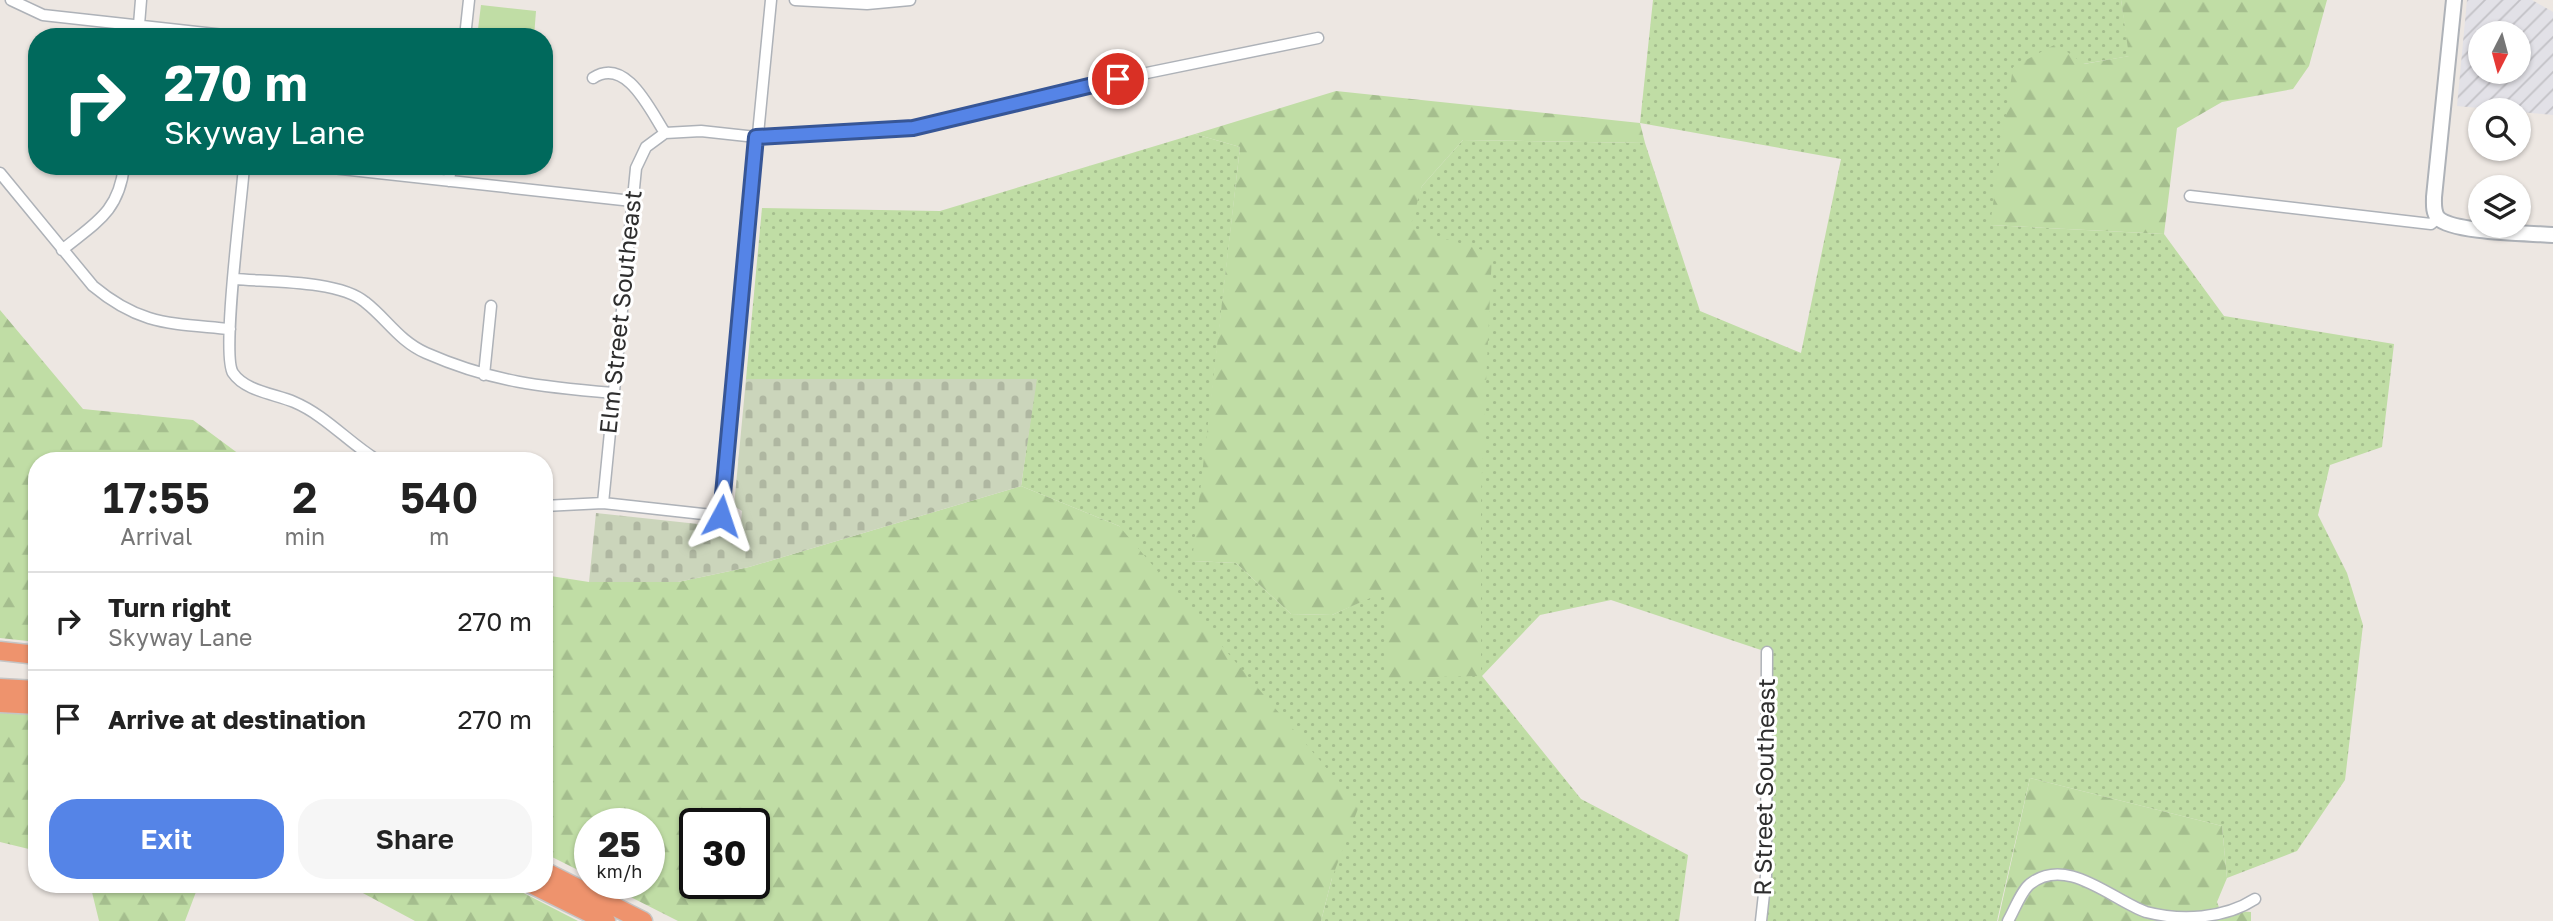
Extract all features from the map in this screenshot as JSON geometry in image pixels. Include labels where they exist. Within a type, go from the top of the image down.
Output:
[{"type":"highway","points":[[0,651],[28,654]]},
{"type":"highway","points":[[0,660],[28,662]]},
{"type":"highway","points":[[0,688],[28,690]]},
{"type":"highway","points":[[0,702],[28,704]]},
{"type":"highway","points":[[553,876],[643,921]]},
{"type":"highway","points":[[549,893],[606,921]]},
{"type":"street","points":[[11,0],[43,15],[171,28]]},
{"type":"street","points":[[139,28],[141,0]]},
{"type":"street","points":[[466,28],[469,0]]},
{"type":"street","points":[[553,506],[603,503],[721,516],[771,0]]},
{"type":"street","points":[[795,0],[867,4],[910,0]]},
{"type":"street","points":[[2438,218],[2434,197],[2454,0]]},
{"type":"street","points":[[593,78],[601,73],[610,73],[631,82],[665,133],[701,131],[756,137],[913,128],[1093,84],[1318,38]]},
{"type":"street","name":"Elm Street Southeast","points":[[603,503],[632,201],[640,155],[653,139],[665,133]]},
{"type":"street","points":[[0,173],[93,286],[135,316],[156,322],[230,329]]},
{"type":"street","points":[[62,250],[107,214],[120,192],[123,175]]},
{"type":"street","points":[[243,175],[228,362],[235,376],[246,384],[297,403],[366,452]]},
{"type":"street","points":[[395,175],[632,201]]},
{"type":"street","points":[[449,181],[450,175]]},
{"type":"street","points":[[2190,196],[2431,224],[2438,218]]},
{"type":"street","points":[[2438,218],[2459,227],[2553,235]]},
{"type":"street","points":[[235,279],[318,286],[350,294],[364,300],[406,343],[484,376],[524,385],[613,393]]},
{"type":"street","points":[[484,376],[491,306]]},
{"type":"street","name":"R Street Southeast","points":[[1761,921],[1766,876],[1767,652]]},
{"type":"street","points":[[2008,921],[2029,884],[2052,875],[2091,882],[2144,911],[2175,919],[2237,911],[2255,899]]},
{"type":"shaded area","points":[[2467,0],[2532,0],[2553,12],[2553,115],[2531,113],[2531,98],[2468,98],[2468,107],[2457,106]]},
{"type":"green space","points":[[1653,0],[2121,0],[2130,56],[2083,64],[1990,225],[2164,234],[2224,316],[2394,344],[2382,447],[2330,465],[2318,515],[2347,573],[2363,625],[2345,780],[2297,851],[2227,878],[2222,826],[2030,778],[1997,921],[1761,921],[1767,652],[1611,600],[1540,615],[1482,676],[1581,799],[1688,855],[1679,921],[1321,921],[1332,878],[1119,526],[1021,486],[1036,379],[746,379],[762,208],[940,211],[1195,134],[1240,147],[1193,561],[1236,563],[1291,614],[1332,615],[1386,590],[1481,675],[1481,493],[1405,229],[1422,186],[1463,140],[1645,143],[1700,311],[1801,353],[1841,159],[1640,123]]},
{"type":"green space","points":[[2121,0],[2327,0],[2309,66],[2293,89],[2222,102],[2177,128],[2164,234],[1990,225],[2013,67],[2056,44],[2084,64],[2129,56]]},
{"type":"green space","points":[[481,5],[536,11],[535,28],[478,28]]},
{"type":"green space","points":[[1336,91],[1640,123],[1645,143],[1463,140],[1422,186],[1410,228],[1492,253],[1481,493],[1481,676],[1384,678],[1386,591],[1332,615],[1291,614],[1236,563],[1192,561],[1240,147],[1195,134]]},
{"type":"green space","points":[[0,310],[83,409],[193,420],[236,452],[28,452],[28,641],[0,638]]},
{"type":"green space","points":[[746,379],[1037,379],[1021,486],[749,567],[678,582],[589,582],[596,513],[735,528],[741,522],[742,511],[734,506]]},
{"type":"green space","points":[[1021,486],[1119,526],[1359,806],[1332,878],[1321,921],[678,921],[635,899],[665,899],[665,808],[574,808],[574,868],[553,858],[553,576],[589,582],[678,582],[749,567]]},
{"type":"green space","points":[[0,710],[28,715],[28,849],[0,842]]},
{"type":"green space","points":[[2030,778],[2222,826],[2227,878],[2217,902],[2220,910],[2251,912],[2251,921],[1998,921]]},
{"type":"green space","points":[[92,893],[196,893],[185,921],[99,921]]},
{"type":"green space","points":[[363,893],[524,893],[578,921],[415,921]]},
{"type":"route","points":[[721,516],[756,137],[913,128],[1118,79]]}]
